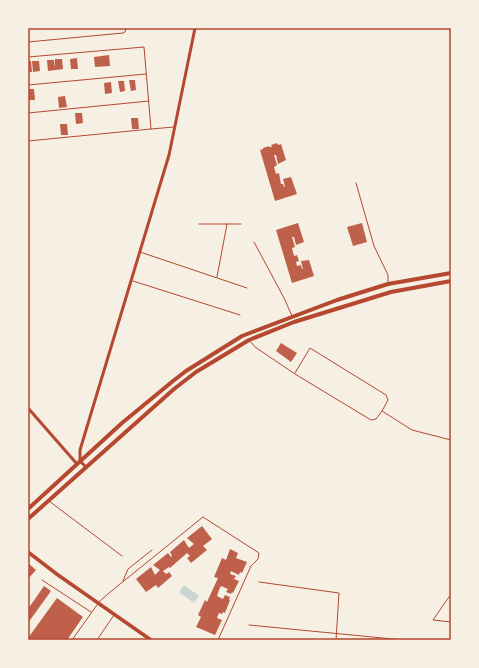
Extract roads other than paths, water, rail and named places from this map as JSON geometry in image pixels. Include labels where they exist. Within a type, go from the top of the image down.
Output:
[{"type":"main road","points":[[28,509],[122,423],[186,371],[242,336],[292,316],[388,284],[451,273]]},
{"type":"main road","points":[[28,519],[187,379],[249,340],[294,322],[361,300],[391,292],[451,281]]},
{"type":"main road","points":[[28,552],[151,640]]},
{"type":"street","points":[[79,463],[80,450],[139,252],[159,192],[176,126],[195,28]]},
{"type":"street","points":[[28,408],[79,463],[86,467]]},
{"type":"lane","points":[[28,57],[144,47],[151,129]]},
{"type":"lane","points":[[28,85],[146,74]]},
{"type":"lane","points":[[28,113],[149,101]]},
{"type":"lane","points":[[28,141],[176,126]]},
{"type":"lane","points":[[356,183],[374,246],[388,276],[388,284]]},
{"type":"lane","points":[[199,224],[240,224]]},
{"type":"lane","points":[[217,278],[227,224]]},
{"type":"lane","points":[[254,242],[292,316]]},
{"type":"lane","points":[[139,252],[247,288]]},
{"type":"lane","points":[[131,280],[240,315]]},
{"type":"lane","points":[[249,340],[255,347],[295,374],[371,420],[376,420],[388,400],[386,395],[310,348],[295,374]]},
{"type":"lane","points":[[382,411],[412,430],[451,440]]},
{"type":"lane","points":[[49,501],[122,556]]},
{"type":"lane","points":[[72,640],[98,603],[123,581],[203,518],[259,553],[258,559],[250,566],[218,640]]},
{"type":"lane","points":[[123,581],[128,569],[152,550]]},
{"type":"lane","points":[[42,580],[92,612]]},
{"type":"lane","points":[[258,582],[339,593],[336,640]]},
{"type":"lane","points":[[451,594],[433,620],[451,622]]},
{"type":"lane","points":[[97,640],[114,615]]},
{"type":"lane","points":[[249,625],[403,640]]}]
